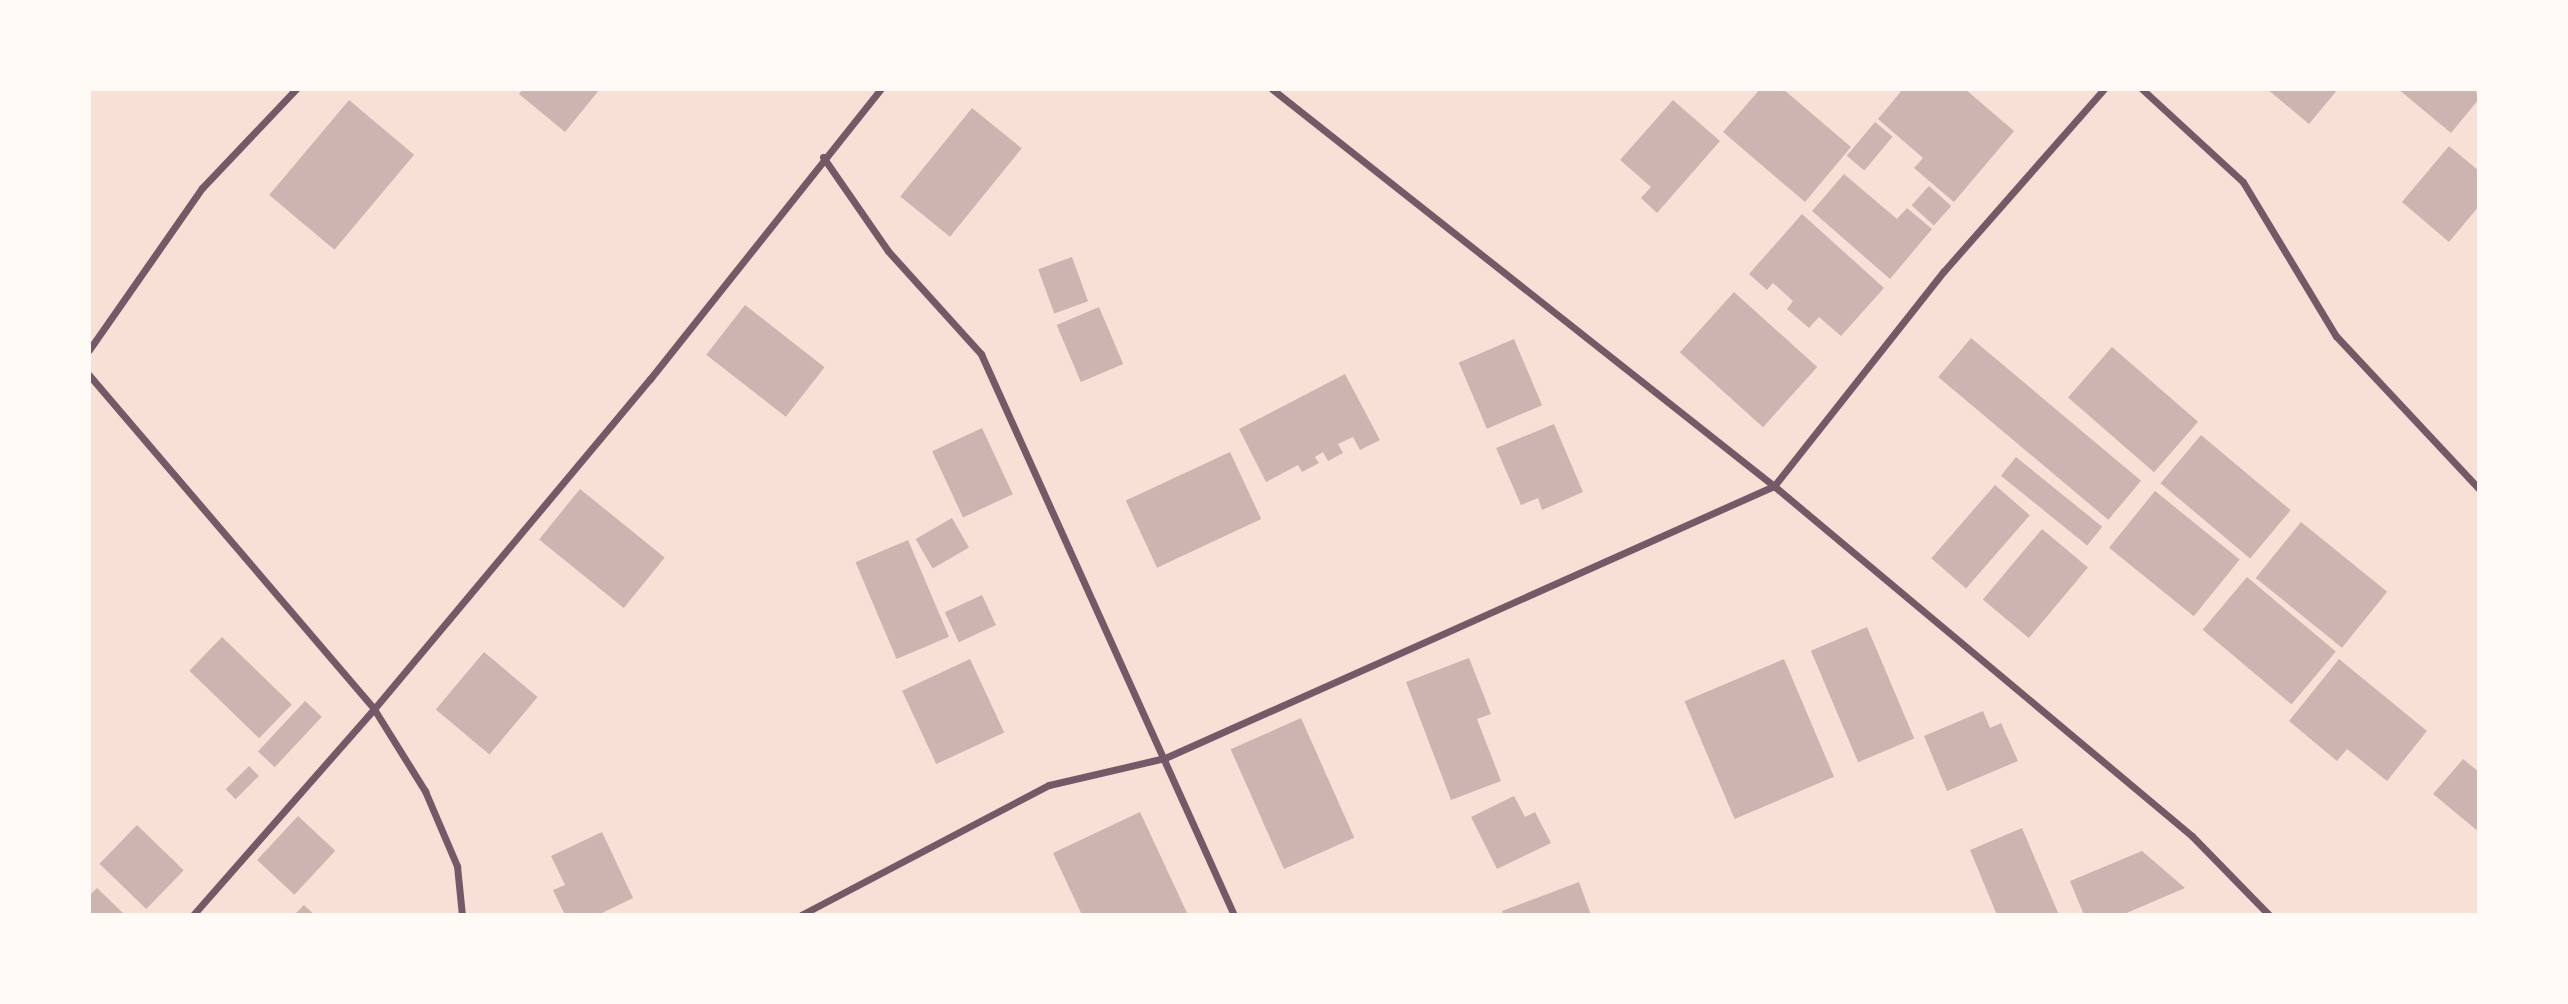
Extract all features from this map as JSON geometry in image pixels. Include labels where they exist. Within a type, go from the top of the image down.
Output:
[{"type":"street","points":[[89,349],[202,188],[296,89]]},
{"type":"street","points":[[193,915],[374,709],[650,379],[823,157],[881,89]]},
{"type":"street","points":[[1272,89],[1774,486],[2192,836],[2269,915]]},
{"type":"street","points":[[801,915],[1049,785],[1166,758],[1774,486],[1944,271],[2104,89]]},
{"type":"street","points":[[2142,89],[2243,182],[2336,337],[2479,489]]},
{"type":"street","points":[[823,157],[888,251],[981,354],[1166,758],[1234,915]]},
{"type":"street","points":[[89,375],[374,709],[425,791],[457,866],[463,915]]},
{"type":"building","points":[[523,89],[600,89],[565,132],[519,94]]},
{"type":"building","points":[[1760,89],[1783,89],[1851,147],[1805,202],[1723,132]]},
{"type":"building","points":[[1903,89],[1965,89],[2014,131],[1954,202],[1914,168],[1923,158],[1878,119]]},
{"type":"building","points":[[2267,89],[2338,89],[2309,124]]},
{"type":"building","points":[[2398,89],[2475,89],[2479,99],[2451,133]]},
{"type":"building","points":[[349,100],[414,155],[334,250],[269,195]]},
{"type":"building","points":[[1673,100],[1720,141],[1657,213],[1641,198],[1651,187],[1620,160]]},
{"type":"building","points":[[972,108],[1022,148],[950,237],[900,197]]},
{"type":"building","points":[[1875,122],[1893,137],[1864,170],[1847,156]]},
{"type":"building","points":[[2449,146],[2479,171],[2479,206],[2449,242],[2402,202]]},
{"type":"building","points":[[1844,174],[1897,219],[1907,208],[1932,229],[1890,279],[1812,211]]},
{"type":"building","points":[[1929,186],[1951,206],[1934,225],[1912,205]]},
{"type":"building","points":[[1802,214],[1884,288],[1841,336],[1819,317],[1809,328],[1787,309],[1793,301],[1773,283],[1767,290],[1749,274]]},
{"type":"building","points":[[1072,257],[1088,301],[1054,313],[1038,269]]},
{"type":"building","points":[[1734,292],[1817,367],[1763,427],[1680,352]]},
{"type":"building","points":[[745,305],[825,367],[786,417],[706,355]]},
{"type":"building","points":[[1099,307],[1123,364],[1081,382],[1057,325]]},
{"type":"building","points":[[1971,338],[2141,481],[2108,520],[1938,377]]},
{"type":"building","points":[[1514,339],[1542,405],[1487,429],[1459,362]]},
{"type":"building","points":[[2112,347],[2198,422],[2154,472],[2068,398]]},
{"type":"building","points":[[1345,374],[1380,440],[1360,450],[1353,437],[1338,444],[1343,453],[1328,461],[1323,452],[1315,457],[1319,463],[1302,472],[1298,465],[1266,482],[1239,429]]},
{"type":"building","points":[[1554,424],[1583,492],[1542,510],[1538,498],[1521,505],[1496,448]]},
{"type":"building","points":[[982,428],[1013,494],[963,517],[932,451]]},
{"type":"building","points":[[2201,435],[2291,510],[2250,558],[2161,483]]},
{"type":"building","points":[[1230,452],[1261,519],[1157,568],[1126,501]]},
{"type":"building","points":[[2016,457],[2102,527],[2087,546],[2001,476]]},
{"type":"building","points":[[1995,485],[2030,515],[1966,588],[1931,558]]},
{"type":"building","points":[[580,489],[665,558],[624,608],[539,540]]},
{"type":"building","points":[[2155,491],[2240,560],[2194,616],[2109,548]]},
{"type":"building","points":[[952,518],[969,547],[933,568],[916,539]]},
{"type":"building","points":[[2301,522],[2387,592],[2342,648],[2256,578]]},
{"type":"building","points":[[2042,529],[2088,568],[2029,638],[1983,599]]},
{"type":"building","points":[[908,540],[949,637],[897,659],[856,562]]},
{"type":"building","points":[[2247,577],[2336,652],[2292,704],[2203,630]]},
{"type":"building","points":[[982,595],[996,625],[959,642],[945,612]]},
{"type":"building","points":[[1867,627],[1914,738],[1858,762],[1811,651]]},
{"type":"building","points":[[222,637],[292,704],[259,738],[189,671]]},
{"type":"building","points":[[484,652],[538,697],[489,754],[436,709]]},
{"type":"building","points":[[1469,658],[1491,714],[1477,719],[1501,781],[1451,800],[1406,682]]},
{"type":"building","points":[[970,659],[1004,732],[936,764],[902,691]]},
{"type":"building","points":[[1784,659],[1834,777],[1735,819],[1685,701]]},
{"type":"building","points":[[2339,659],[2427,731],[2387,781],[2347,749],[2337,761],[2289,721]]},
{"type":"building","points":[[305,701],[322,717],[275,767],[258,751]]},
{"type":"building","points":[[1983,711],[1990,728],[2001,723],[2018,761],[1947,791],[1924,736]]},
{"type":"building","points":[[1301,718],[1354,838],[1284,869],[1231,749]]},
{"type":"building","points":[[2463,759],[2479,772],[2479,832],[2433,794]]},
{"type":"building","points":[[249,766],[259,776],[236,799],[226,789]]},
{"type":"building","points":[[1514,796],[1525,817],[1535,812],[1551,843],[1497,869],[1471,817]]},
{"type":"building","points":[[1140,812],[1188,915],[1082,915],[1053,853]]},
{"type":"building","points":[[298,816],[335,851],[294,895],[257,860]]},
{"type":"building","points":[[137,825],[184,870],[146,909],[99,864]]},
{"type":"building","points":[[2022,828],[2059,915],[1997,915],[1970,850]]},
{"type":"building","points":[[602,832],[633,898],[598,915],[565,915],[553,890],[565,885],[551,856]]},
{"type":"building","points":[[2142,851],[2185,888],[2122,915],[2084,915],[2070,881]]},
{"type":"building","points":[[1579,882],[1591,915],[1503,915],[1502,911]]},
{"type":"building","points":[[97,888],[125,915],[89,915],[89,896]]},
{"type":"building","points":[[304,905],[315,915],[294,915]]}]
